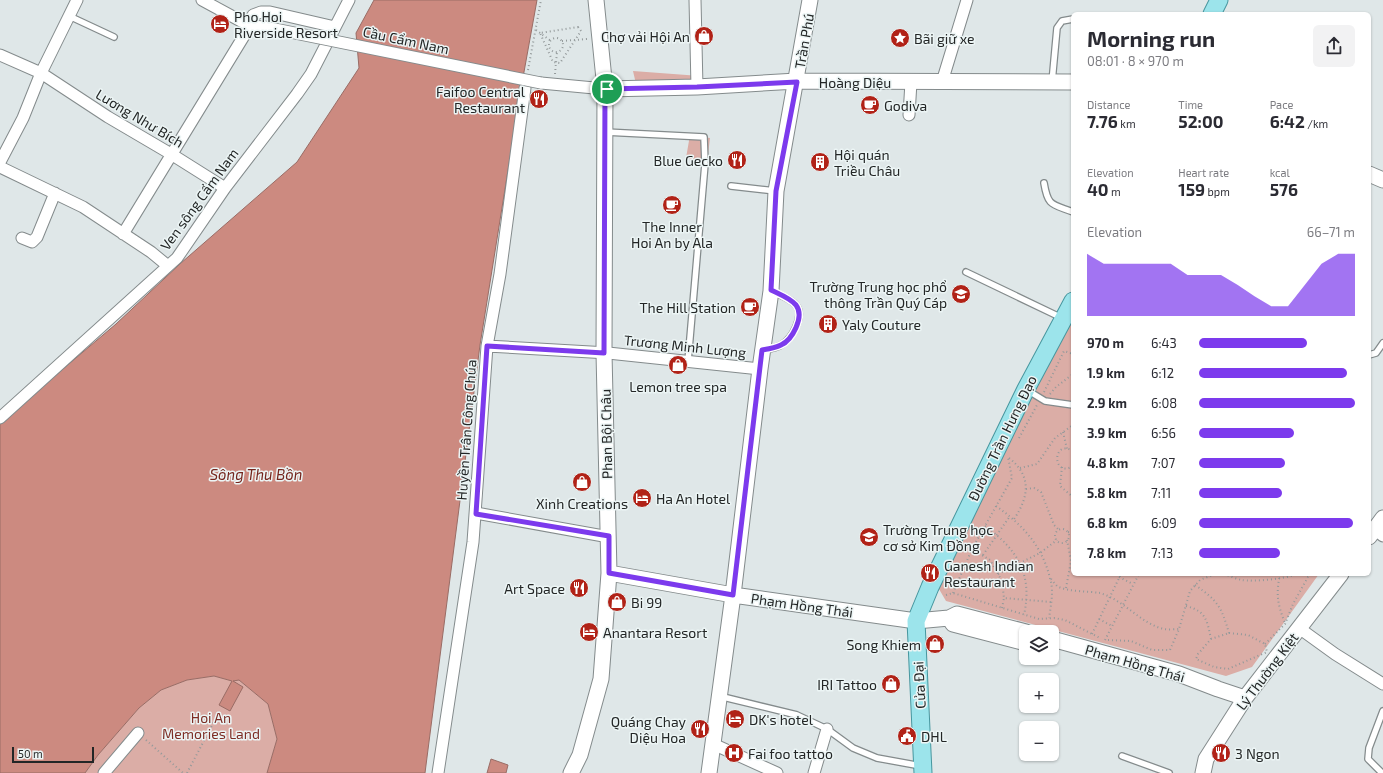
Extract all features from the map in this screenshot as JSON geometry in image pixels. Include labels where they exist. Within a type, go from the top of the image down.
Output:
[{"type":"main road","points":[[1213,12],[1219,0]]},
{"type":"main road","name":"Đường Trần Hưng Đạo","points":[[916,621],[930,587],[1026,389],[1071,305]]},
{"type":"main road","name":"Cửa Đại","points":[[916,621],[923,770]]},
{"type":"street","points":[[0,162],[23,118],[41,73],[76,0]]},
{"type":"street","points":[[202,0],[250,26]]},
{"type":"street","name":"Ven sông Cẩm Nam","points":[[0,418],[177,258],[225,188],[311,74],[349,0]]},
{"type":"street","name":"Phan Bội Châu","points":[[571,773],[580,755],[601,679],[609,573],[604,353],[605,89],[596,0]]},
{"type":"street","points":[[695,0],[697,87]]},
{"type":"street","name":"Trần Phú","points":[[710,773],[762,350],[771,290],[776,191],[797,82],[810,0]]},
{"type":"street","points":[[942,82],[967,0]]},
{"type":"street","points":[[123,234],[250,26],[253,15],[261,12],[270,12],[335,27]]},
{"type":"street","name":"Cầu Cẩm Nam","points":[[250,26],[265,27],[541,83]]},
{"type":"street","name":"Lương Như Bích","points":[[0,55],[41,73],[108,117],[225,188]]},
{"type":"street","name":"Hoàng Diệu","points":[[541,83],[605,89],[697,87],[797,82],[1071,82]]},
{"type":"street","points":[[909,115],[911,82]]},
{"type":"street","name":"Huyền Trân Công Chúa","points":[[438,773],[472,550],[476,514],[487,346],[500,274],[525,88]]},
{"type":"street","points":[[0,167],[82,207],[151,252],[168,266]]},
{"type":"street","points":[[1371,175],[1383,180]]},
{"type":"street","points":[[22,238],[32,242],[37,237],[55,193]]},
{"type":"street","name":"Trương Minh Lượng","points":[[487,346],[604,353],[760,368]]},
{"type":"street","points":[[476,514],[609,536]]},
{"type":"street","name":"Phạm Hồng Thái","points":[[609,573],[733,595],[916,621],[949,618],[957,614],[1019,630]]},
{"type":"street","name":"Lý Thường Kiệt","points":[[1203,773],[1206,759],[1292,626],[1339,576]]},
{"type":"street","points":[[949,618],[953,624],[1019,641]]},
{"type":"street","points":[[1292,626],[1383,684]]},
{"type":"street","name":"Phạm Hồng Thái","points":[[1059,642],[1084,653],[1176,683],[1218,689],[1245,698]]},
{"type":"street","name":"Phạm Hồng Thái","points":[[1059,651],[1084,653]]},
{"type":"street","points":[[814,773],[828,730]]},
{"type":"street","points":[[104,773],[138,733]]},
{"type":"street","points":[[713,744],[777,773]]},
{"type":"lane","points":[[69,16],[114,37]]},
{"type":"lane","points":[[1052,82],[1057,28],[1062,21],[1071,19]]},
{"type":"lane","points":[[605,132],[704,137],[705,164],[688,361]]},
{"type":"lane","points":[[1044,183],[1046,197],[1052,203],[1071,211]]},
{"type":"lane","points":[[731,186],[776,191]]},
{"type":"lane","points":[[966,272],[1064,319]]},
{"type":"lane","points":[[762,350],[781,345],[793,335],[799,314],[796,305],[771,290]]},
{"type":"lane","points":[[1371,354],[1376,353],[1383,344]]},
{"type":"lane","points":[[1026,389],[1042,400],[1071,405]]},
{"type":"lane","points":[[719,696],[797,714],[828,730],[853,748],[877,758],[923,770]]},
{"type":"lane","points":[[1382,773],[1368,759],[1369,748],[1383,711]]},
{"type":"lane","points":[[1122,756],[1169,773]]},
{"type":"path","points":[[528,76],[541,0]]},
{"type":"path","points":[[540,33],[578,27],[581,31],[560,63],[556,63]]},
{"type":"path","points":[[536,30],[551,41]]},
{"type":"path","points":[[540,33],[553,62],[556,63]]},
{"type":"path","points":[[551,41],[555,38],[562,41],[600,38]]},
{"type":"path","points":[[551,41],[551,49],[557,52]]},
{"type":"path","points":[[556,63],[557,52],[563,47],[562,41]]},
{"type":"path","points":[[1019,438],[1042,400],[1064,351],[1071,353]]},
{"type":"path","points":[[1042,400],[1056,387],[1071,377]]},
{"type":"path","points":[[1020,468],[1037,464],[1055,438],[1071,426]]},
{"type":"path","points":[[1063,432],[1066,449]]},
{"type":"path","points":[[1071,450],[1066,449],[1060,451],[1057,456],[1058,463],[1062,468],[1060,486],[1071,495]]},
{"type":"path","points":[[953,593],[972,548],[1012,478],[1008,458],[1012,451]]},
{"type":"path","points":[[1008,458],[1019,465],[1026,482],[1022,507],[1014,519]]},
{"type":"path","points":[[1062,468],[1071,467]]},
{"type":"path","points":[[1026,489],[1034,488],[1041,492],[1054,525],[1059,530],[1065,530],[1071,533]]},
{"type":"path","points":[[996,506],[1014,519],[1028,532],[1040,553],[1051,579],[1057,586],[1109,597],[1152,626],[1166,630],[1180,629]]},
{"type":"path","points":[[983,555],[1010,516]]},
{"type":"path","points":[[985,526],[1012,549],[1020,563],[1026,582],[1027,600],[1024,614]]},
{"type":"path","points":[[1057,540],[1056,536],[1059,530]]},
{"type":"path","points":[[1066,588],[1071,561],[1067,540],[1069,536],[1068,532]]},
{"type":"path","points":[[998,574],[1040,553],[1057,540]]},
{"type":"path","points":[[1057,540],[1061,542],[1067,540]]},
{"type":"path","points":[[972,548],[990,560],[1002,581],[1004,598],[1002,608]]},
{"type":"path","points":[[1105,640],[1138,576]]},
{"type":"path","points":[[946,595],[953,593],[1039,619],[1054,618],[1064,620],[1105,640],[1131,641],[1152,650],[1170,650],[1180,629],[1190,591],[1200,580],[1210,576]]},
{"type":"path","points":[[1230,576],[1244,581],[1292,576]]},
{"type":"path","points":[[1292,626],[1293,604],[1309,576]]},
{"type":"path","points":[[1092,634],[1119,577],[1134,584]]},
{"type":"path","points":[[1279,578],[1277,591],[1279,609],[1292,626]]},
{"type":"path","points":[[1049,618],[1051,579]]},
{"type":"path","points":[[1195,585],[1212,597],[1222,612],[1228,633]]},
{"type":"path","points":[[1004,598],[1051,602]]},
{"type":"path","points":[[1186,606],[1196,608],[1207,618],[1211,639]]},
{"type":"path","points":[[1099,619],[1112,626]]},
{"type":"path","points":[[1265,644],[1292,626]]},
{"type":"path","points":[[1228,633],[1248,635],[1265,644],[1267,652],[1228,669],[1214,667],[1196,659],[1198,654],[1211,639],[1228,633]]},
{"type":"path","points":[[187,773],[219,712]]},
{"type":"path","points":[[138,733],[183,773]]},
{"type":"green space","points":[[633,71],[700,76],[700,83],[636,84]]},
{"type":"green space","points":[[690,135],[710,138],[707,163],[686,158]]},
{"type":"green space","points":[[1071,320],[1071,576],[1318,576],[1252,667],[1226,676],[1059,631],[1059,625],[1036,625],[946,601],[939,589],[987,478]]},
{"type":"green space","name":"Hoi An Memories Land","points":[[214,676],[232,681],[239,680],[268,704],[277,739],[267,773],[85,773],[98,755],[139,708],[161,690],[187,680]]},
{"type":"water","name":"Sông Thu Bồn","points":[[374,0],[537,0],[522,83],[480,345],[425,773],[267,773],[277,739],[268,704],[239,680],[233,681],[243,687],[230,711],[219,705],[232,681],[214,676],[187,680],[161,690],[139,708],[98,755],[85,773],[0,773],[0,424],[116,324],[181,263],[297,162],[359,68],[356,33]]},
{"type":"water","points":[[491,759],[508,765],[506,773],[487,773]]},
{"type":"place","name":"Pho Hoi Riverside Resort","points":[[220,24]]},
{"type":"place","name":"Chợ vải Hội An","points":[[704,36]]},
{"type":"place","name":"Bãi giữ xe","points":[[900,38]]},
{"type":"place","name":"Faifoo Central Restaurant","points":[[539,99]]},
{"type":"place","name":"Godiva","points":[[870,105]]},
{"type":"place","name":"Blue Gecko","points":[[737,160]]},
{"type":"place","name":"Hội quán Triều Châu","points":[[820,162]]},
{"type":"place","name":"The Inner Hoi An by Ala","points":[[672,205]]},
{"type":"place","name":"Trường Trung học phổ thông Trần Quý Cáp","points":[[961,294]]},
{"type":"place","name":"The Hill Station","points":[[750,307]]},
{"type":"place","name":"Yaly Couture","points":[[828,324]]},
{"type":"place","name":"Lemon tree spa","points":[[678,365]]},
{"type":"place","name":"Xinh Creations","points":[[582,482]]},
{"type":"place","name":"Ha An Hotel","points":[[642,498]]},
{"type":"place","name":"Trường Trung học cơ sở Kim Đồng","points":[[869,537]]},
{"type":"place","name":"Ganesh Indian Restaurant","points":[[930,573]]},
{"type":"place","name":"Art Space","points":[[579,588]]},
{"type":"place","name":"Bi 99","points":[[617,602]]},
{"type":"place","name":"Anantara Resort","points":[[589,632]]},
{"type":"place","name":"Song Khiem","points":[[935,644]]},
{"type":"place","name":"IRI Tattoo","points":[[891,684]]},
{"type":"place","name":"DK's hotel","points":[[735,719]]},
{"type":"place","name":"Quáng Chay Diệu Hoa","points":[[700,729]]},
{"type":"place","name":"DHL","points":[[907,736]]},
{"type":"place","name":"Fai foo tattoo","points":[[734,753]]},
{"type":"place","name":"3 Ngon","points":[[1221,753]]},
{"type":"route","points":[[797,82],[776,191],[771,290],[796,305],[799,314],[793,335],[781,345],[762,350],[733,595],[609,573],[609,536],[476,514],[487,346],[604,353],[605,89],[607,89],[697,87],[797,82]]}]
